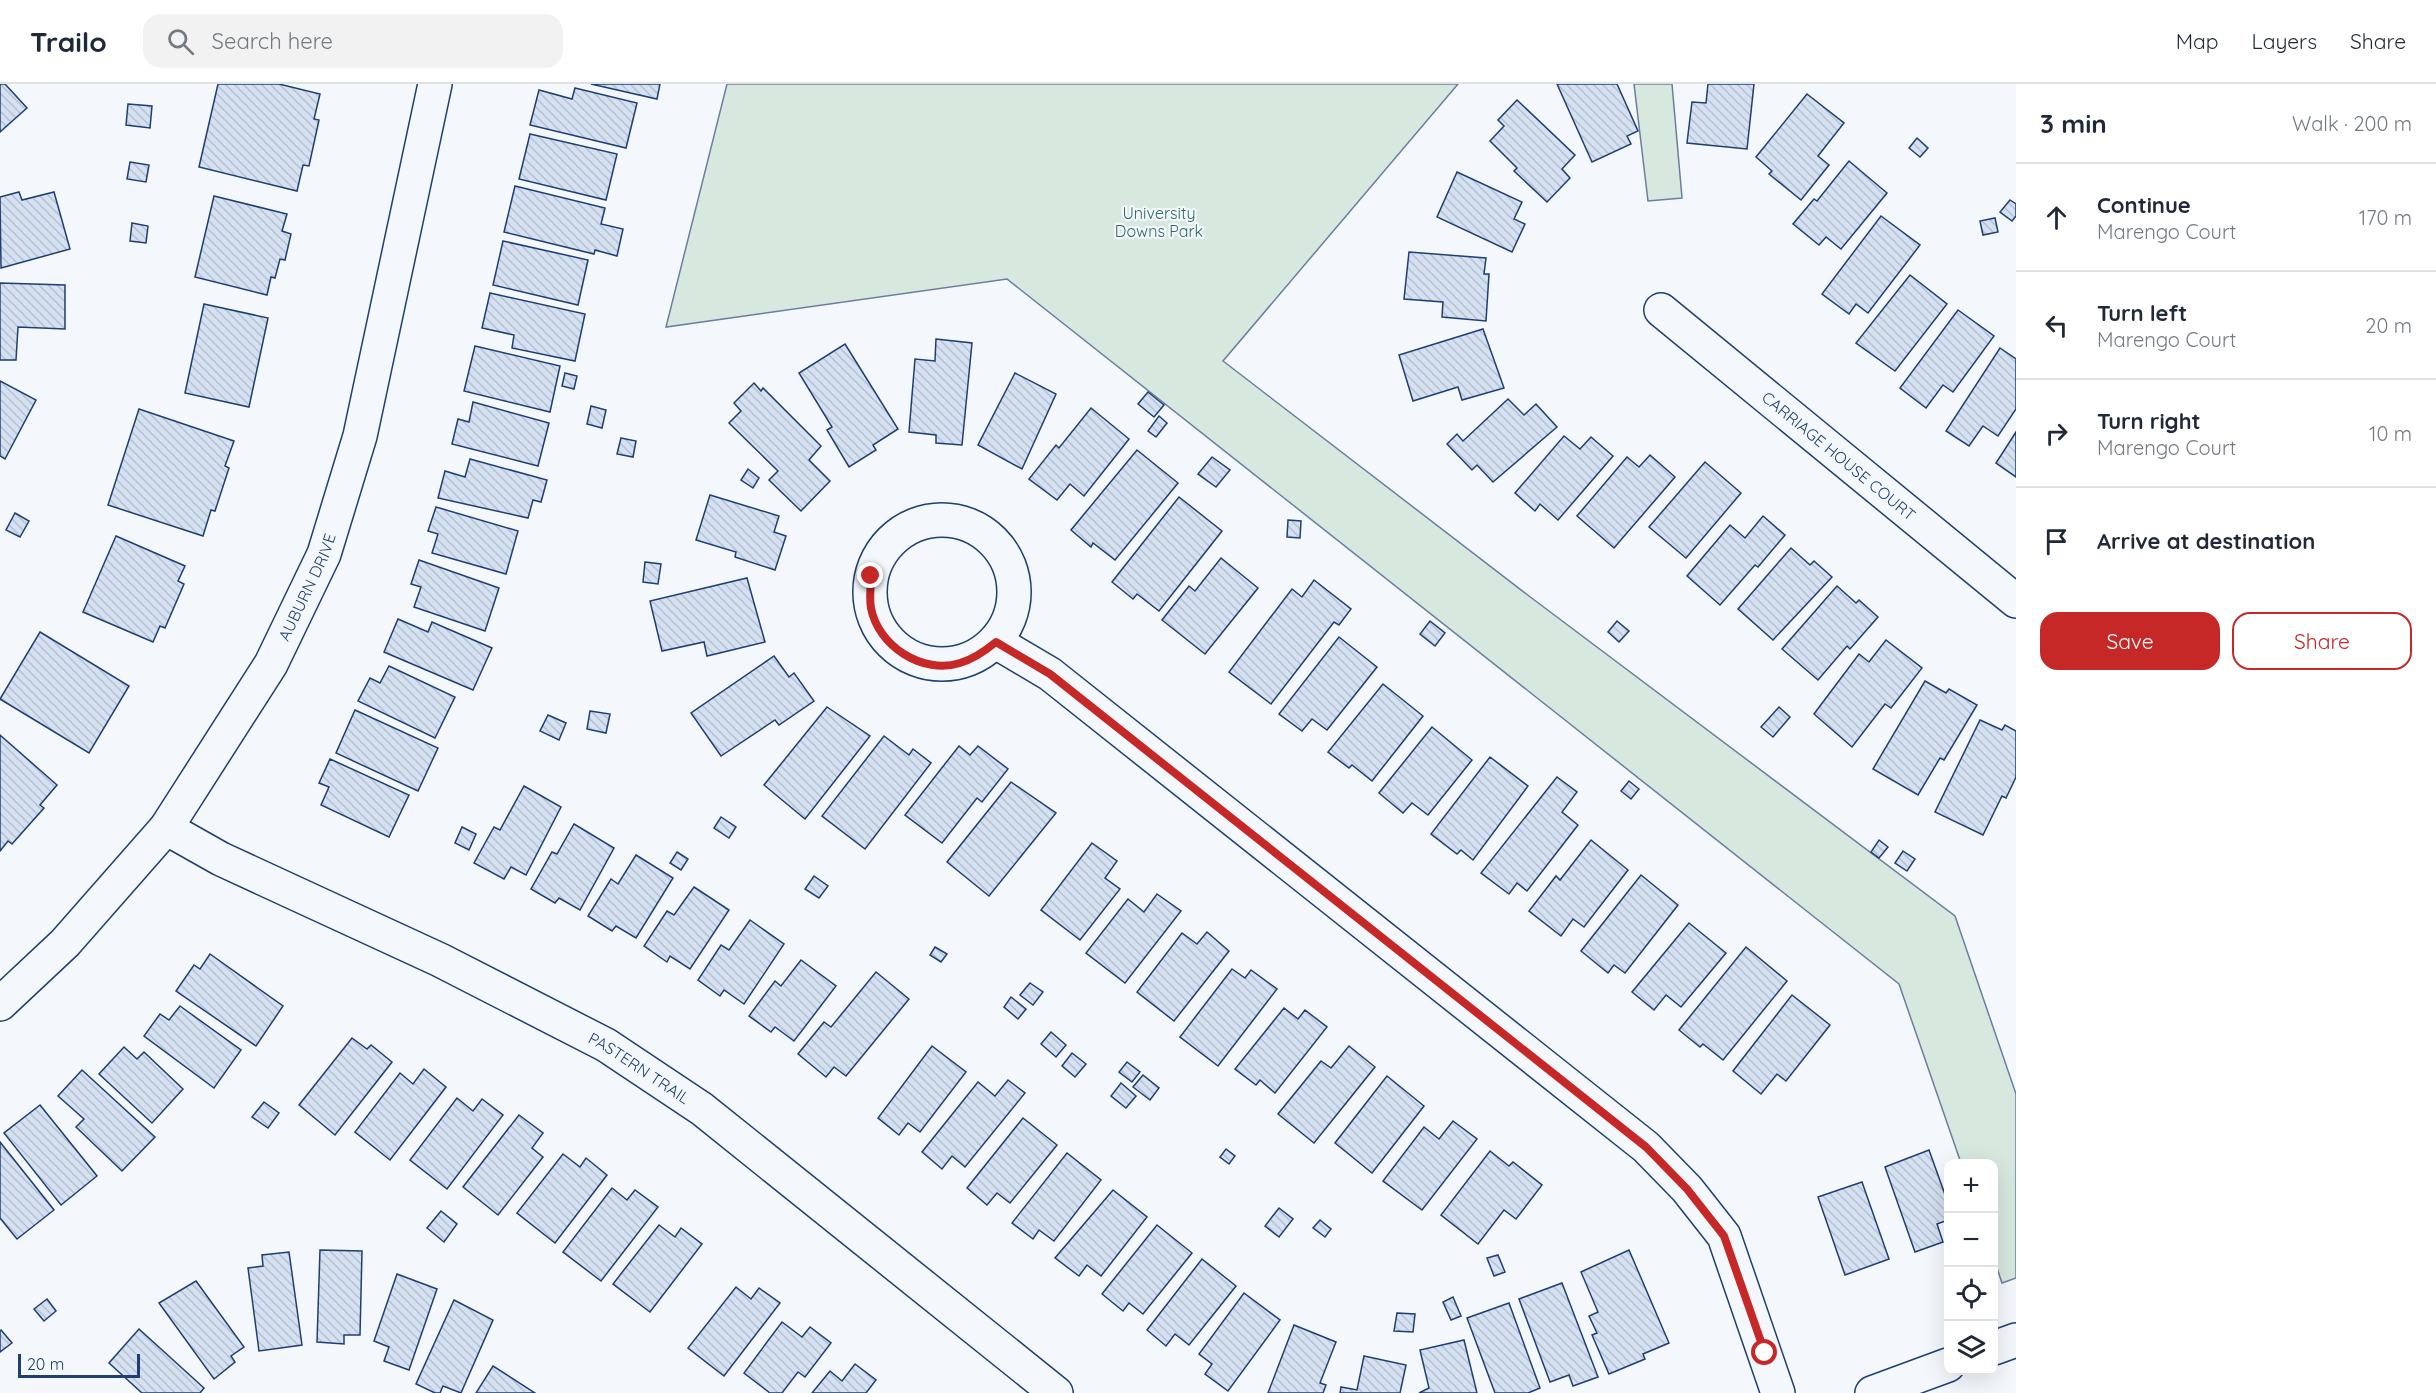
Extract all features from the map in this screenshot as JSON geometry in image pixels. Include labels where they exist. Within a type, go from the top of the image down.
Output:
[{"type":"street","name":"AUBURN DRIVE","points":[[0,1004],[65,944],[166,828],[271,664],[324,554],[360,436],[435,84]]},
{"type":"street","name":"CARRIAGE HOUSE COURT","points":[[1661,310],[2016,601]]},
{"type":"street","points":[[948,519],[963,522],[986,533],[1003,552],[1015,585],[1013,610],[996,642],[981,654],[958,664],[923,663],[900,652],[880,632],[871,608],[871,576],[882,551],[901,532],[923,522],[948,519]]},
{"type":"street","points":[[996,642],[1050,674],[1646,1147],[1687,1189],[1724,1236],[1778,1393]]},
{"type":"street","name":"PASTERN TRAIL","points":[[166,828],[221,859],[440,960],[606,1045],[702,1109],[1056,1393]]},
{"type":"street","points":[[1998,1347],[2016,1340]]},
{"type":"street","points":[[1872,1393],[1944,1366]]},
{"type":"green space","name":"University Downs Park","points":[[727,84],[1458,84],[1223,361],[1529,596],[1955,916],[2016,1094],[2016,1278],[2002,1283],[1998,1271],[1998,1159],[1960,1159],[1899,984],[1007,279],[666,327]]},
{"type":"green space","points":[[1634,84],[1672,84],[1682,198],[1648,201]]},
{"type":"building","points":[[0,84],[5,84],[27,108],[0,132]]},
{"type":"building","points":[[218,84],[279,84],[320,94],[314,119],[319,120],[309,166],[303,165],[297,191],[199,167]]},
{"type":"building","points":[[591,84],[660,84],[657,99]]},
{"type":"building","points":[[1557,84],[1617,84],[1638,131],[1627,136],[1631,144],[1592,162]]},
{"type":"building","points":[[1708,84],[1754,84],[1747,149],[1687,143],[1692,102],[1706,103]]},
{"type":"building","points":[[575,88],[637,103],[626,148],[530,125],[539,90],[572,99]]},
{"type":"building","points":[[1807,94],[1844,123],[1818,156],[1829,165],[1801,200],[1769,174],[1772,171],[1756,157]]},
{"type":"building","points":[[1517,100],[1575,155],[1562,169],[1570,178],[1547,202],[1514,171],[1517,168],[1490,141],[1504,126],[1498,120]]},
{"type":"building","points":[[128,104],[152,106],[150,128],[126,125]]},
{"type":"building","points":[[530,134],[617,154],[606,200],[519,179]]},
{"type":"building","points":[[1917,138],[1928,148],[1920,157],[1909,148]]},
{"type":"building","points":[[1849,161],[1887,193],[1841,249],[1826,237],[1819,245],[1793,224],[1814,199],[1817,201]]},
{"type":"building","points":[[130,162],[149,165],[146,182],[127,179]]},
{"type":"building","points":[[1457,172],[1522,202],[1514,219],[1525,224],[1512,252],[1437,217]]},
{"type":"building","points":[[515,186],[605,208],[601,224],[623,229],[617,256],[595,250],[594,254],[504,232]]},
{"type":"building","points":[[19,192],[22,200],[54,192],[70,249],[1,268],[0,197]]},
{"type":"building","points":[[214,196],[287,214],[282,231],[291,234],[285,260],[280,259],[275,278],[271,277],[267,295],[195,277]]},
{"type":"building","points":[[2010,200],[2016,204],[2016,216],[2012,221],[2000,212]]},
{"type":"building","points":[[1881,216],[1920,245],[1868,313],[1856,304],[1849,314],[1822,294]]},
{"type":"building","points":[[1995,218],[1998,232],[1983,235],[1980,221]]},
{"type":"building","points":[[132,223],[148,226],[146,243],[130,241]]},
{"type":"building","points":[[503,241],[588,260],[578,305],[493,285]]},
{"type":"building","points":[[1409,252],[1486,258],[1484,274],[1489,274],[1486,321],[1442,317],[1443,302],[1404,299]]},
{"type":"building","points":[[1910,275],[1947,304],[1895,371],[1856,343]]},
{"type":"building","points":[[0,283],[65,285],[65,329],[18,327],[16,360],[0,360]]},
{"type":"building","points":[[490,293],[585,314],[575,361],[512,348],[514,335],[482,328]]},
{"type":"building","points":[[204,304],[268,318],[249,407],[185,393]]},
{"type":"building","points":[[1958,310],[1994,336],[1953,392],[1943,385],[1926,408],[1900,388]]},
{"type":"building","points":[[1483,329],[1504,388],[1462,400],[1458,387],[1413,401],[1399,355]]},
{"type":"building","points":[[936,339],[972,343],[962,445],[936,443],[936,435],[909,432],[915,359],[935,361]]},
{"type":"building","points":[[845,344],[898,429],[873,445],[876,450],[849,467],[827,430],[832,427],[799,373]]},
{"type":"building","points":[[475,346],[560,366],[550,412],[464,391]]},
{"type":"building","points":[[2000,348],[2016,359],[2016,409],[1998,436],[1983,426],[1969,446],[1946,431]]},
{"type":"building","points":[[565,373],[577,376],[574,389],[562,386]]},
{"type":"building","points":[[1015,373],[1056,394],[1022,469],[978,445]]},
{"type":"building","points":[[0,381],[36,400],[5,459],[0,456]]},
{"type":"building","points":[[754,383],[761,391],[763,388],[821,446],[809,460],[830,481],[801,511],[769,480],[778,471],[729,423],[741,411],[734,403]]},
{"type":"building","points":[[1148,392],[1164,405],[1154,417],[1138,404]]},
{"type":"building","points":[[1508,399],[1524,415],[1536,404],[1557,427],[1493,482],[1477,465],[1472,470],[1447,444],[1457,434],[1463,441]]},
{"type":"building","points":[[473,402],[549,423],[538,466],[452,444],[458,419],[469,422]]},
{"type":"building","points":[[591,406],[606,410],[602,428],[587,424]]},
{"type":"building","points":[[1091,408],[1129,439],[1084,496],[1070,484],[1057,500],[1029,479],[1056,445],[1059,448]]},
{"type":"building","points":[[139,409],[234,441],[225,466],[229,468],[215,511],[211,510],[203,536],[108,505]]},
{"type":"building","points":[[1159,416],[1167,423],[1156,437],[1148,431]]},
{"type":"building","points":[[2016,432],[2016,477],[1996,463]]},
{"type":"building","points":[[1564,436],[1580,449],[1591,437],[1613,456],[1558,520],[1540,504],[1535,511],[1515,493]]},
{"type":"building","points":[[621,438],[636,441],[633,457],[617,454]]},
{"type":"building","points":[[1137,450],[1178,483],[1115,560],[1093,543],[1091,547],[1071,530]]},
{"type":"building","points":[[1650,455],[1675,477],[1614,548],[1577,516],[1627,457],[1639,467]]},
{"type":"building","points":[[1212,457],[1230,470],[1216,487],[1198,474]]},
{"type":"building","points":[[470,459],[547,480],[541,502],[533,500],[528,518],[438,498],[445,471],[465,477]]},
{"type":"building","points":[[1705,462],[1741,493],[1686,558],[1649,527]]},
{"type":"building","points":[[748,469],[759,478],[753,488],[741,480]]},
{"type":"building","points":[[710,495],[779,516],[774,532],[786,536],[775,570],[735,557],[736,552],[696,540]]},
{"type":"building","points":[[1179,497],[1222,531],[1159,611],[1137,594],[1133,599],[1112,582]]},
{"type":"building","points":[[436,507],[518,531],[506,574],[432,553],[438,534],[428,531]]},
{"type":"building","points":[[15,513],[29,521],[20,537],[6,530]]},
{"type":"building","points":[[1763,516],[1785,535],[1758,567],[1755,565],[1720,605],[1687,576],[1730,525],[1745,538]]},
{"type":"building","points":[[1288,520],[1301,521],[1300,538],[1287,537]]},
{"type":"building","points":[[116,536],[185,566],[178,581],[184,584],[165,628],[160,626],[153,642],[83,612]]},
{"type":"building","points":[[1791,548],[1810,565],[1814,561],[1832,577],[1773,640],[1738,609]]},
{"type":"building","points":[[1221,558],[1258,588],[1205,654],[1162,620],[1189,586],[1195,591]]},
{"type":"building","points":[[419,560],[499,588],[485,631],[414,607],[421,587],[411,584]]},
{"type":"building","points":[[645,562],[661,564],[658,584],[643,582]]},
{"type":"building","points":[[747,578],[765,642],[707,656],[704,642],[662,651],[650,601]]},
{"type":"building","points":[[1314,580],[1351,609],[1339,625],[1334,622],[1271,704],[1229,672],[1292,589],[1302,597]]},
{"type":"building","points":[[1837,586],[1856,603],[1859,600],[1878,617],[1850,649],[1847,646],[1818,680],[1782,649]]},
{"type":"building","points":[[398,619],[428,632],[432,622],[492,648],[473,690],[384,652]]},
{"type":"building","points":[[1430,621],[1445,633],[1435,646],[1420,634]]},
{"type":"building","points":[[1617,621],[1629,631],[1619,642],[1608,632]]},
{"type":"building","points":[[40,632],[129,686],[89,753],[0,699]]},
{"type":"building","points":[[1339,637],[1377,667],[1327,730],[1312,719],[1302,731],[1279,714]]},
{"type":"building","points":[[1886,640],[1922,668],[1891,708],[1885,704],[1852,747],[1814,714],[1859,654],[1869,662]]},
{"type":"building","points":[[774,656],[789,677],[794,673],[814,701],[779,725],[775,720],[721,756],[691,713]]},
{"type":"building","points":[[389,666],[455,697],[435,738],[358,701],[370,678],[380,683]]},
{"type":"building","points":[[1925,681],[1946,693],[1949,689],[1977,705],[1944,760],[1940,758],[1918,795],[1873,769]]},
{"type":"building","points":[[1383,684],[1423,716],[1372,781],[1352,765],[1349,768],[1328,752]]},
{"type":"building","points":[[827,707],[870,736],[805,819],[764,785]]},
{"type":"building","points":[[1779,707],[1790,717],[1773,737],[1761,727]]},
{"type":"building","points":[[355,710],[438,748],[418,791],[336,753]]},
{"type":"building","points":[[590,711],[610,714],[606,733],[587,729]]},
{"type":"building","points":[[548,715],[566,723],[559,740],[540,731]]},
{"type":"building","points":[[1980,720],[2002,730],[2005,725],[2016,731],[2016,777],[2006,798],[2002,796],[1983,835],[1935,812]]},
{"type":"building","points":[[1432,727],[1472,760],[1428,815],[1412,803],[1403,813],[1379,793]]},
{"type":"building","points":[[0,735],[57,785],[40,805],[44,808],[12,844],[8,841],[0,851]]},
{"type":"building","points":[[884,736],[909,755],[913,749],[931,763],[865,849],[822,816]]},
{"type":"building","points":[[959,746],[970,755],[978,746],[1008,769],[982,802],[977,798],[942,843],[905,815]]},
{"type":"building","points":[[1490,757],[1528,786],[1473,860],[1461,850],[1457,854],[1431,834]]},
{"type":"building","points":[[330,759],[409,795],[389,837],[321,805],[329,787],[319,783]]},
{"type":"building","points":[[1557,777],[1577,792],[1562,812],[1578,825],[1527,891],[1517,883],[1509,894],[1481,873]]},
{"type":"building","points":[[1629,781],[1639,789],[1631,799],[1621,791]]},
{"type":"building","points":[[1011,782],[1056,813],[989,896],[947,862]]},
{"type":"building","points":[[524,786],[561,807],[526,875],[511,867],[504,879],[474,863],[494,827],[500,830]]},
{"type":"building","points":[[721,817],[736,827],[729,838],[714,828]]},
{"type":"building","points":[[574,824],[614,848],[580,910],[559,898],[555,903],[531,889],[552,852],[557,854]]},
{"type":"building","points":[[462,827],[476,834],[469,850],[455,843]]},
{"type":"building","points":[[1591,840],[1628,870],[1584,927],[1573,919],[1561,936],[1529,911],[1556,876],[1560,880]]},
{"type":"building","points":[[1879,840],[1888,847],[1879,858],[1871,852]]},
{"type":"building","points":[[1092,843],[1117,861],[1105,878],[1120,889],[1080,940],[1041,910]]},
{"type":"building","points":[[1903,851],[1915,859],[1907,871],[1895,863]]},
{"type":"building","points":[[677,852],[688,859],[681,870],[670,863]]},
{"type":"building","points":[[636,855],[673,878],[636,938],[616,926],[612,931],[588,916],[611,879],[618,884]]},
{"type":"building","points":[[1641,875],[1678,905],[1625,973],[1614,965],[1608,973],[1581,951]]},
{"type":"building","points":[[814,876],[828,886],[819,898],[805,889]]},
{"type":"building","points":[[694,887],[729,910],[690,969],[670,956],[667,962],[644,946],[667,911],[674,915]]},
{"type":"building","points":[[1157,894],[1181,911],[1125,983],[1086,953],[1128,899],[1144,912]]},
{"type":"building","points":[[750,920],[784,944],[744,1004],[724,990],[720,996],[698,980],[721,945],[729,950]]},
{"type":"building","points":[[1689,923],[1726,953],[1681,1007],[1666,995],[1654,1010],[1632,992]]},
{"type":"building","points":[[1207,932],[1229,951],[1174,1021],[1137,992],[1182,933],[1197,944]]},
{"type":"building","points":[[935,947],[947,954],[941,962],[930,955]]},
{"type":"building","points":[[1746,947],[1787,981],[1723,1060],[1703,1044],[1700,1047],[1679,1030]]},
{"type":"building","points":[[210,954],[283,1006],[256,1046],[176,991],[194,965],[200,969]]},
{"type":"building","points":[[801,960],[836,986],[794,1041],[775,1027],[771,1032],[749,1016],[775,981],[781,986]]},
{"type":"building","points":[[1232,969],[1245,978],[1251,970],[1277,989],[1218,1066],[1180,1037]]},
{"type":"building","points":[[876,972],[909,999],[846,1076],[834,1067],[826,1077],[798,1054],[824,1022],[831,1027]]},
{"type":"building","points":[[1030,983],[1043,992],[1033,1005],[1020,995]]},
{"type":"building","points":[[1792,995],[1830,1025],[1786,1081],[1777,1074],[1761,1094],[1733,1071]]},
{"type":"building","points":[[1011,997],[1026,1009],[1018,1019],[1004,1007]]},
{"type":"building","points":[[180,1006],[241,1050],[214,1088],[144,1036],[160,1014],[169,1020]]},
{"type":"building","points":[[1284,1008],[1298,1019],[1305,1010],[1327,1027],[1275,1093],[1260,1080],[1256,1085],[1235,1069]]},
{"type":"building","points":[[1051,1032],[1066,1045],[1056,1057],[1041,1044]]},
{"type":"building","points":[[352,1038],[367,1049],[371,1045],[392,1062],[335,1135],[299,1105]]},
{"type":"building","points":[[932,1046],[966,1072],[920,1132],[908,1123],[899,1135],[878,1118]]},
{"type":"building","points":[[1349,1046],[1375,1067],[1314,1143],[1278,1114],[1321,1061],[1331,1068]]},
{"type":"building","points":[[124,1047],[137,1059],[144,1052],[183,1089],[152,1123],[99,1074]]},
{"type":"building","points":[[1072,1053],[1086,1064],[1075,1077],[1062,1066]]},
{"type":"building","points":[[1127,1062],[1140,1072],[1132,1082],[1119,1072]]},
{"type":"building","points":[[424,1069],[446,1087],[390,1160],[355,1132],[400,1073],[413,1084]]},
{"type":"building","points":[[82,1070],[155,1137],[122,1171],[76,1127],[84,1119],[58,1096]]},
{"type":"building","points":[[1143,1075],[1159,1088],[1150,1100],[1133,1087]]},
{"type":"building","points":[[1387,1076],[1424,1106],[1372,1173],[1335,1143]]},
{"type":"building","points":[[1008,1080],[1025,1093],[965,1167],[952,1156],[942,1169],[922,1152],[978,1082],[995,1096]]},
{"type":"building","points":[[1121,1083],[1136,1096],[1126,1108],[1111,1096]]},
{"type":"building","points":[[457,1098],[473,1111],[482,1099],[503,1115],[447,1189],[410,1160]]},
{"type":"building","points":[[264,1102],[279,1113],[268,1128],[252,1117]]},
{"type":"building","points":[[40,1105],[97,1176],[61,1205],[4,1133]]},
{"type":"building","points":[[519,1115],[543,1133],[532,1148],[543,1157],[498,1215],[463,1187]]},
{"type":"building","points":[[1023,1118],[1057,1145],[1010,1203],[997,1193],[987,1205],[967,1188]]},
{"type":"building","points":[[1453,1121],[1477,1139],[1422,1210],[1383,1181],[1424,1127],[1439,1139]]},
{"type":"building","points":[[0,1142],[54,1210],[17,1239],[0,1218]]},
{"type":"building","points":[[1226,1149],[1235,1156],[1229,1164],[1220,1157]]},
{"type":"building","points":[[1929,1150],[1944,1192],[1944,1221],[1937,1224],[1943,1242],[1915,1252],[1885,1167]]},
{"type":"building","points":[[1490,1151],[1509,1166],[1513,1162],[1542,1185],[1516,1219],[1504,1210],[1478,1244],[1441,1215]]},
{"type":"building","points":[[1067,1153],[1101,1180],[1054,1241],[1039,1230],[1033,1239],[1012,1223]]},
{"type":"building","points":[[563,1154],[580,1167],[586,1158],[607,1175],[555,1243],[517,1213]]},
{"type":"building","points":[[1862,1182],[1889,1259],[1845,1275],[1818,1197]]},
{"type":"building","points":[[612,1188],[627,1200],[635,1190],[658,1207],[601,1281],[563,1252]]},
{"type":"building","points":[[1113,1190],[1147,1217],[1101,1276],[1087,1265],[1079,1276],[1055,1258]]},
{"type":"building","points":[[1279,1208],[1293,1219],[1279,1237],[1265,1226]]},
{"type":"building","points":[[441,1211],[457,1224],[444,1242],[427,1228]]},
{"type":"building","points":[[1320,1220],[1331,1229],[1325,1237],[1313,1228]]},
{"type":"building","points":[[659,1225],[675,1237],[681,1228],[702,1244],[650,1312],[613,1284]]},
{"type":"building","points":[[1157,1225],[1192,1253],[1143,1314],[1129,1303],[1123,1311],[1102,1294]]},
{"type":"building","points":[[320,1250],[362,1251],[360,1335],[344,1335],[344,1344],[317,1342]]},
{"type":"building","points":[[1629,1250],[1669,1343],[1643,1354],[1645,1359],[1609,1374],[1592,1335],[1597,1333],[1589,1316],[1598,1312],[1581,1272]]},
{"type":"building","points":[[289,1252],[302,1345],[259,1351],[248,1268],[263,1266],[262,1255]]},
{"type":"building","points":[[1498,1255],[1505,1272],[1494,1276],[1487,1258]]},
{"type":"building","points":[[1202,1259],[1236,1286],[1189,1345],[1175,1334],[1166,1346],[1147,1330]]},
{"type":"building","points":[[397,1274],[437,1289],[409,1370],[384,1361],[389,1347],[374,1341]]},
{"type":"building","points":[[196,1281],[244,1347],[231,1356],[235,1362],[214,1379],[159,1303]]},
{"type":"building","points":[[1562,1283],[1598,1377],[1573,1386],[1569,1375],[1550,1382],[1519,1299]]},
{"type":"building","points":[[736,1287],[751,1299],[759,1288],[780,1303],[724,1376],[688,1348]]},
{"type":"building","points":[[1244,1293],[1280,1320],[1228,1391],[1205,1374],[1212,1364],[1199,1354]]},
{"type":"building","points":[[1453,1297],[1461,1316],[1451,1320],[1443,1302]]},
{"type":"building","points":[[47,1299],[56,1311],[44,1321],[34,1309]]},
{"type":"building","points":[[454,1300],[493,1320],[461,1393],[443,1386],[440,1393],[435,1393],[416,1384]]},
{"type":"building","points":[[1509,1303],[1540,1388],[1528,1393],[1495,1393],[1467,1318]]},
{"type":"building","points":[[1397,1313],[1415,1314],[1413,1332],[1394,1331]]},
{"type":"building","points":[[782,1322],[802,1337],[810,1327],[831,1343],[805,1377],[798,1372],[782,1393],[770,1393],[744,1373]]},
{"type":"building","points":[[1294,1325],[1336,1342],[1320,1383],[1326,1385],[1323,1393],[1268,1393]]},
{"type":"building","points":[[139,1329],[204,1388],[200,1393],[142,1393],[109,1363]]},
{"type":"building","points":[[0,1331],[12,1343],[0,1352]]},
{"type":"building","points":[[1464,1340],[1477,1393],[1419,1393],[1429,1388],[1420,1350]]},
{"type":"building","points":[[1364,1356],[1406,1365],[1400,1393],[1340,1393],[1341,1387],[1357,1390]]},
{"type":"building","points":[[855,1364],[876,1380],[866,1393],[812,1393],[830,1371],[842,1381]]},
{"type":"building","points":[[493,1366],[535,1393],[476,1393]]},
{"type":"route","points":[[871,576],[871,608],[880,632],[900,652],[923,663],[958,664],[981,654],[996,642],[1050,674],[1646,1147],[1687,1189],[1724,1236],[1765,1353]]}]
